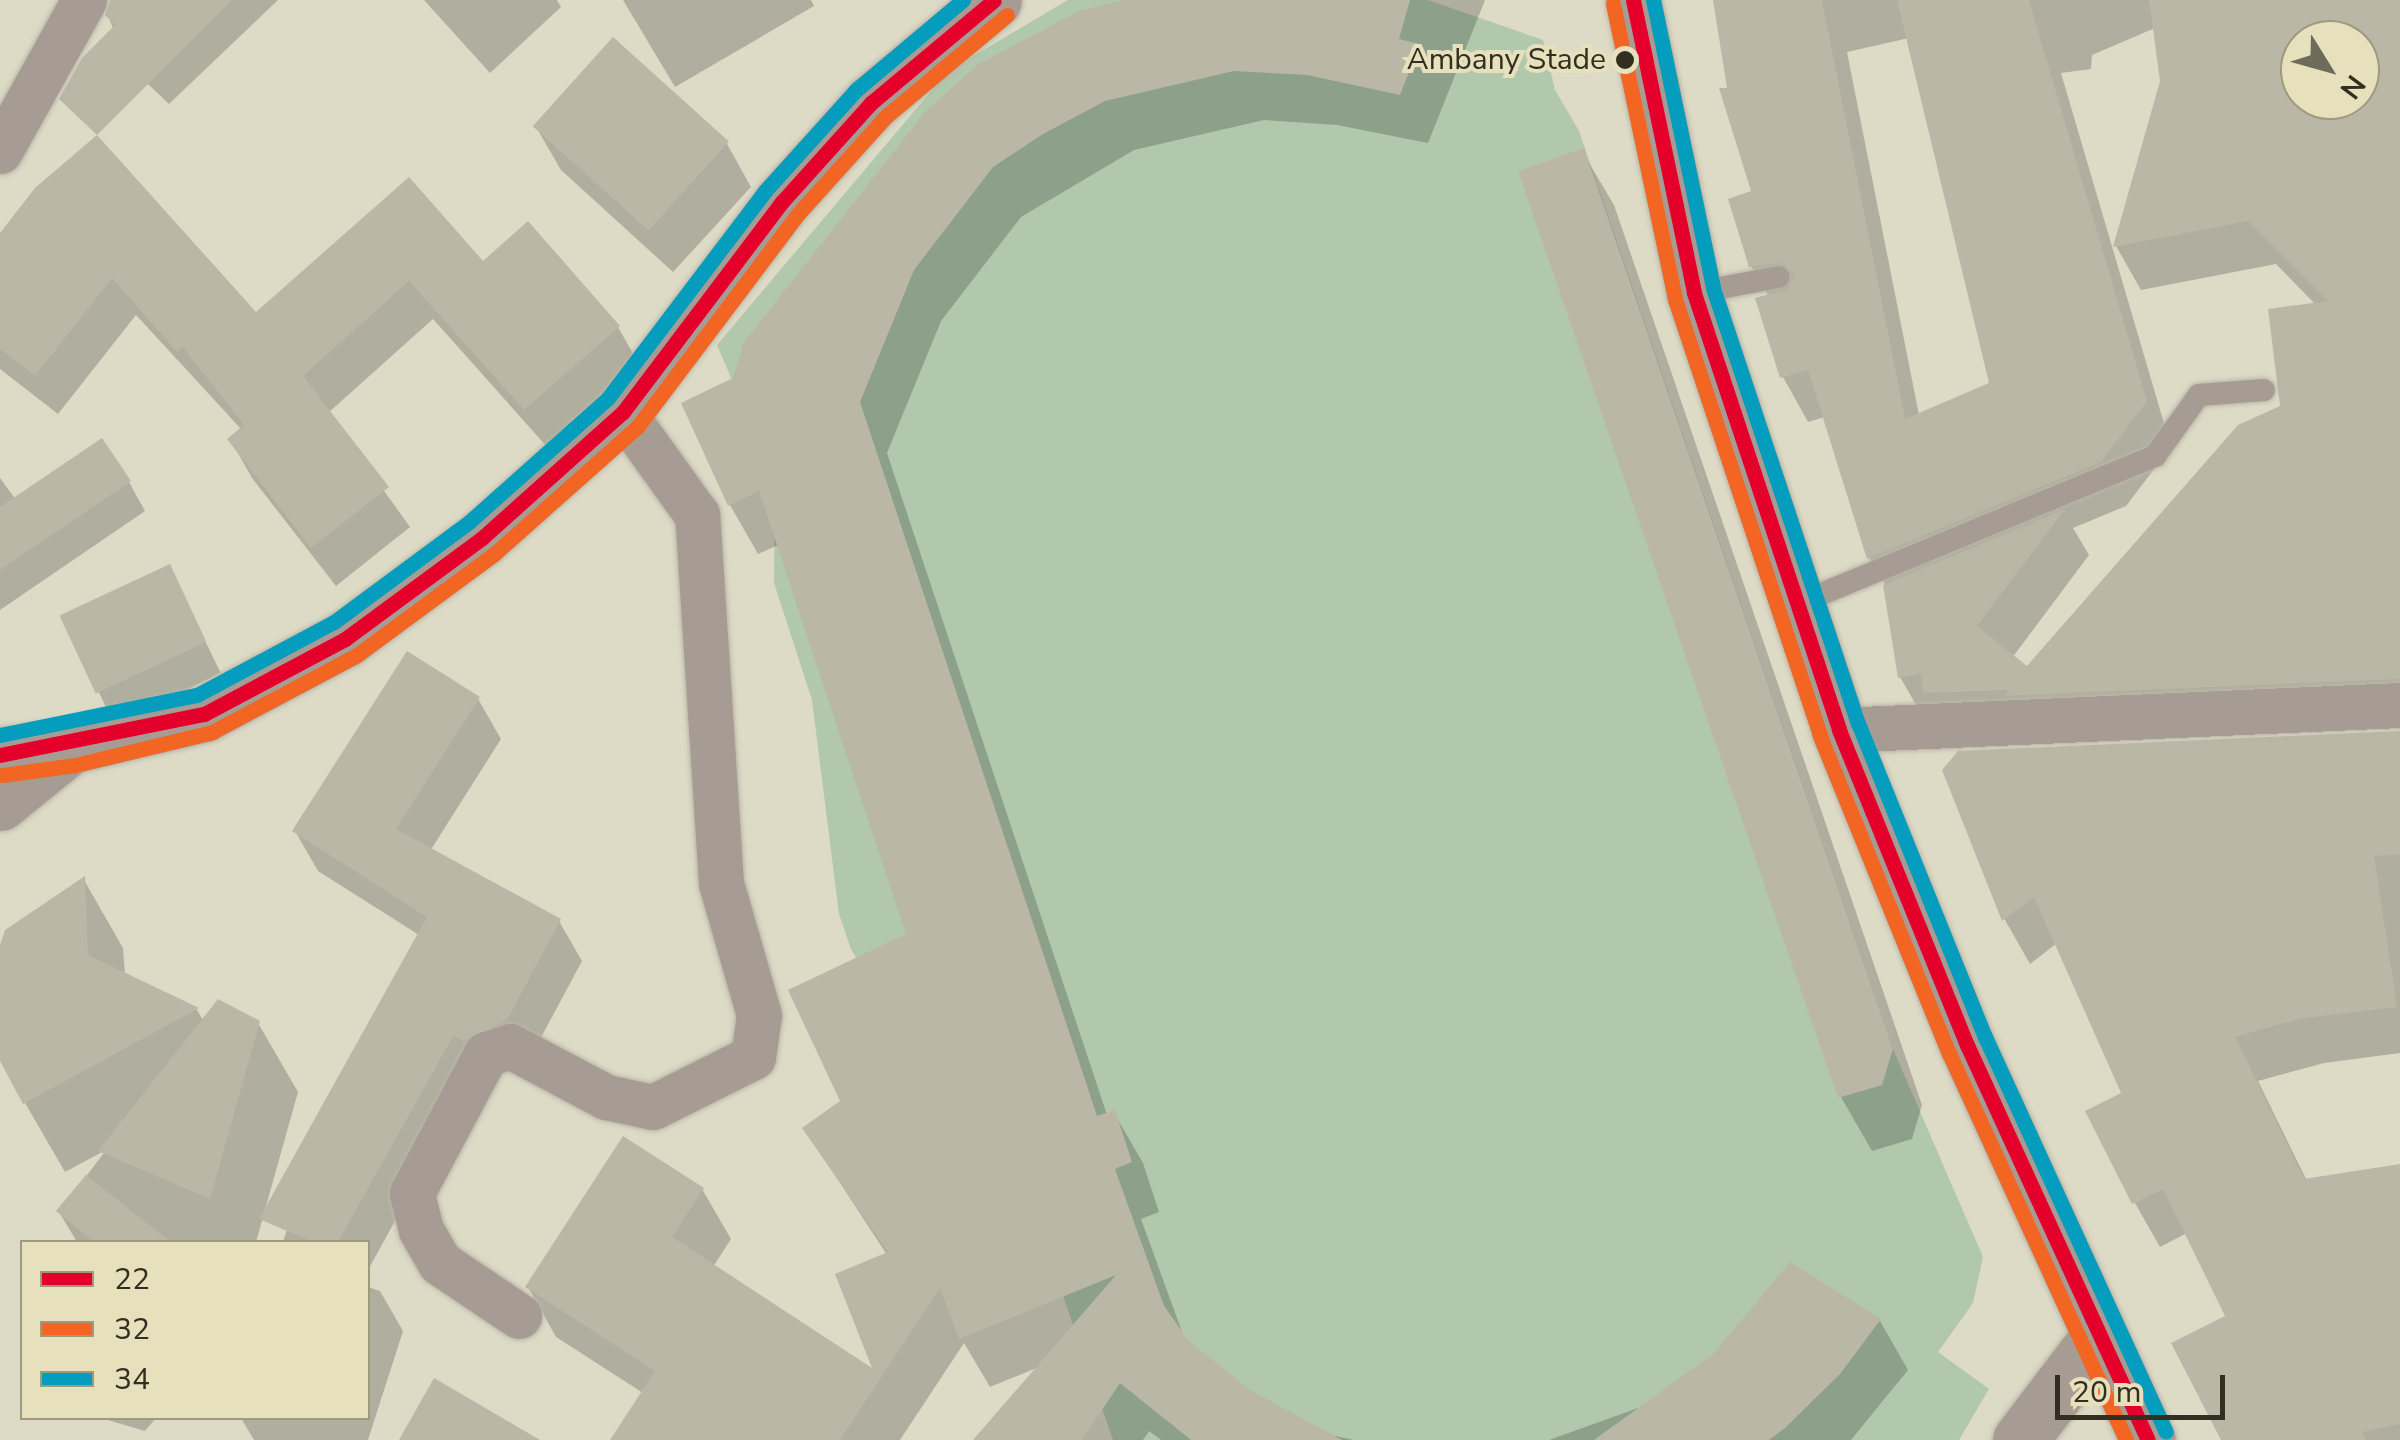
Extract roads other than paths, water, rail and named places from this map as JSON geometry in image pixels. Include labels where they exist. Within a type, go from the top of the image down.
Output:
[{"type":"street","points":[[0,151],[84,0]]},
{"type":"street","points":[[0,754],[70,746],[204,714],[345,638],[482,538],[624,412],[781,202],[871,103],[994,0]]},
{"type":"street","points":[[1632,0],[1694,293],[1838,730],[1967,1045],[2148,1440]]},
{"type":"street","points":[[518,1316],[440,1263],[421,1230],[412,1194],[486,1054],[510,1046],[606,1097],[653,1106],[753,1057],[760,1015],[720,883],[697,515],[624,412]]},
{"type":"street","points":[[1838,730],[2400,705]]},
{"type":"street","points":[[0,803],[70,746]]},
{"type":"street","points":[[2020,1440],[2098,1338]]},
{"type":"lane","points":[[1694,293],[1778,277]]},
{"type":"lane","points":[[1795,606],[2155,456],[2198,395],[2264,390]]},
{"type":"place","name":"Ambany Stade","points":[[1625,60]]}]
